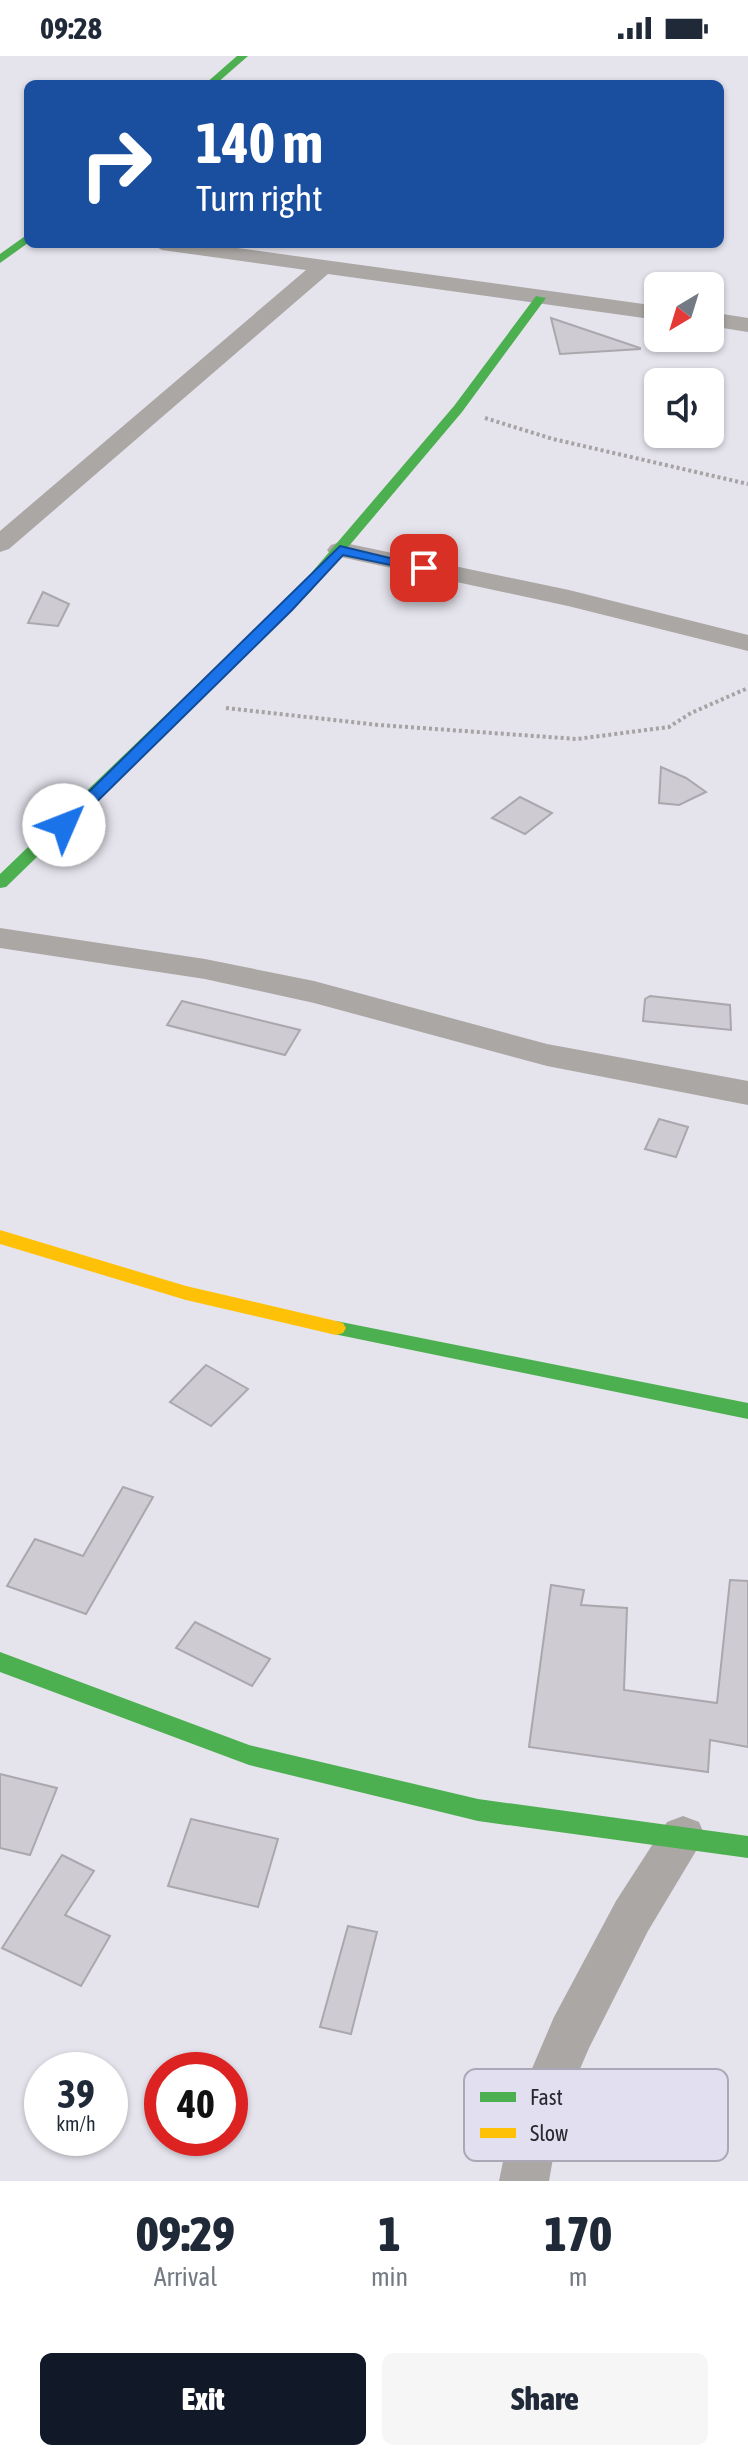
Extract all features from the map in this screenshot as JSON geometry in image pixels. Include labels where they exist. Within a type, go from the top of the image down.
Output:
[{"type":"street","points":[[215,80],[243,56]]},
{"type":"street","points":[[0,260],[24,240]]},
{"type":"street","points":[[189,248],[644,311]]},
{"type":"street","points":[[0,544],[322,268]]},
{"type":"street","points":[[0,883],[189,704],[340,550],[458,409],[540,298]]},
{"type":"street","points":[[724,321],[748,325]]},
{"type":"street","points":[[340,550],[569,598],[748,643]]},
{"type":"street","points":[[0,938],[205,969],[314,992],[547,1055],[748,1093]]},
{"type":"street","points":[[0,1237],[186,1293],[373,1337],[748,1411]]},
{"type":"street","points":[[0,1662],[249,1755],[478,1810],[748,1847]]},
{"type":"street","points":[[556,2069],[632,1916],[683,1836]]},
{"type":"street","points":[[524,2181],[528,2161]]},
{"type":"path","points":[[458,409],[553,439],[748,484]]},
{"type":"path","points":[[189,704],[379,725],[577,739],[669,727],[691,713],[748,688]]},
{"type":"building","points":[[551,318],[640,348],[640,349],[560,354]]},
{"type":"building","points":[[43,592],[69,604],[58,626],[28,623]]},
{"type":"building","points":[[661,767],[686,778],[706,792],[679,805],[659,803]]},
{"type":"building","points":[[520,797],[552,813],[525,834],[492,818]]},
{"type":"building","points":[[650,996],[730,1005],[731,1030],[643,1021],[645,999]]},
{"type":"building","points":[[182,1001],[300,1030],[285,1055],[167,1025]]},
{"type":"building","points":[[659,1119],[688,1127],[676,1157],[645,1149]]},
{"type":"building","points":[[206,1365],[248,1389],[211,1426],[170,1402]]},
{"type":"building","points":[[123,1487],[153,1497],[86,1614],[7,1586],[35,1539],[83,1556]]},
{"type":"building","points":[[730,1580],[748,1581],[748,1747],[710,1740],[708,1772],[529,1747],[551,1585],[584,1590],[581,1605],[627,1608],[624,1690],[717,1703]]},
{"type":"building","points":[[195,1622],[270,1659],[252,1686],[176,1648]]},
{"type":"building","points":[[0,1774],[57,1788],[30,1855],[0,1848]]},
{"type":"building","points":[[191,1819],[278,1839],[258,1907],[168,1886]]},
{"type":"building","points":[[62,1855],[94,1871],[65,1915],[110,1936],[81,1986],[2,1948]]},
{"type":"building","points":[[348,1926],[377,1932],[351,2034],[320,2027]]},
{"type":"traffic: fast","points":[[215,80],[243,56]]},
{"type":"traffic: fast","points":[[0,260],[24,240]]},
{"type":"traffic: fast","points":[[0,883],[306,588],[458,409],[540,298]]},
{"type":"traffic: fast","points":[[336,1328],[748,1411]]},
{"type":"traffic: fast","points":[[0,1662],[249,1755],[478,1810],[748,1847]]},
{"type":"traffic: slow","points":[[0,1237],[186,1293],[336,1328]]},
{"type":"route","points":[[64,825],[287,607],[340,550],[424,568]]}]
